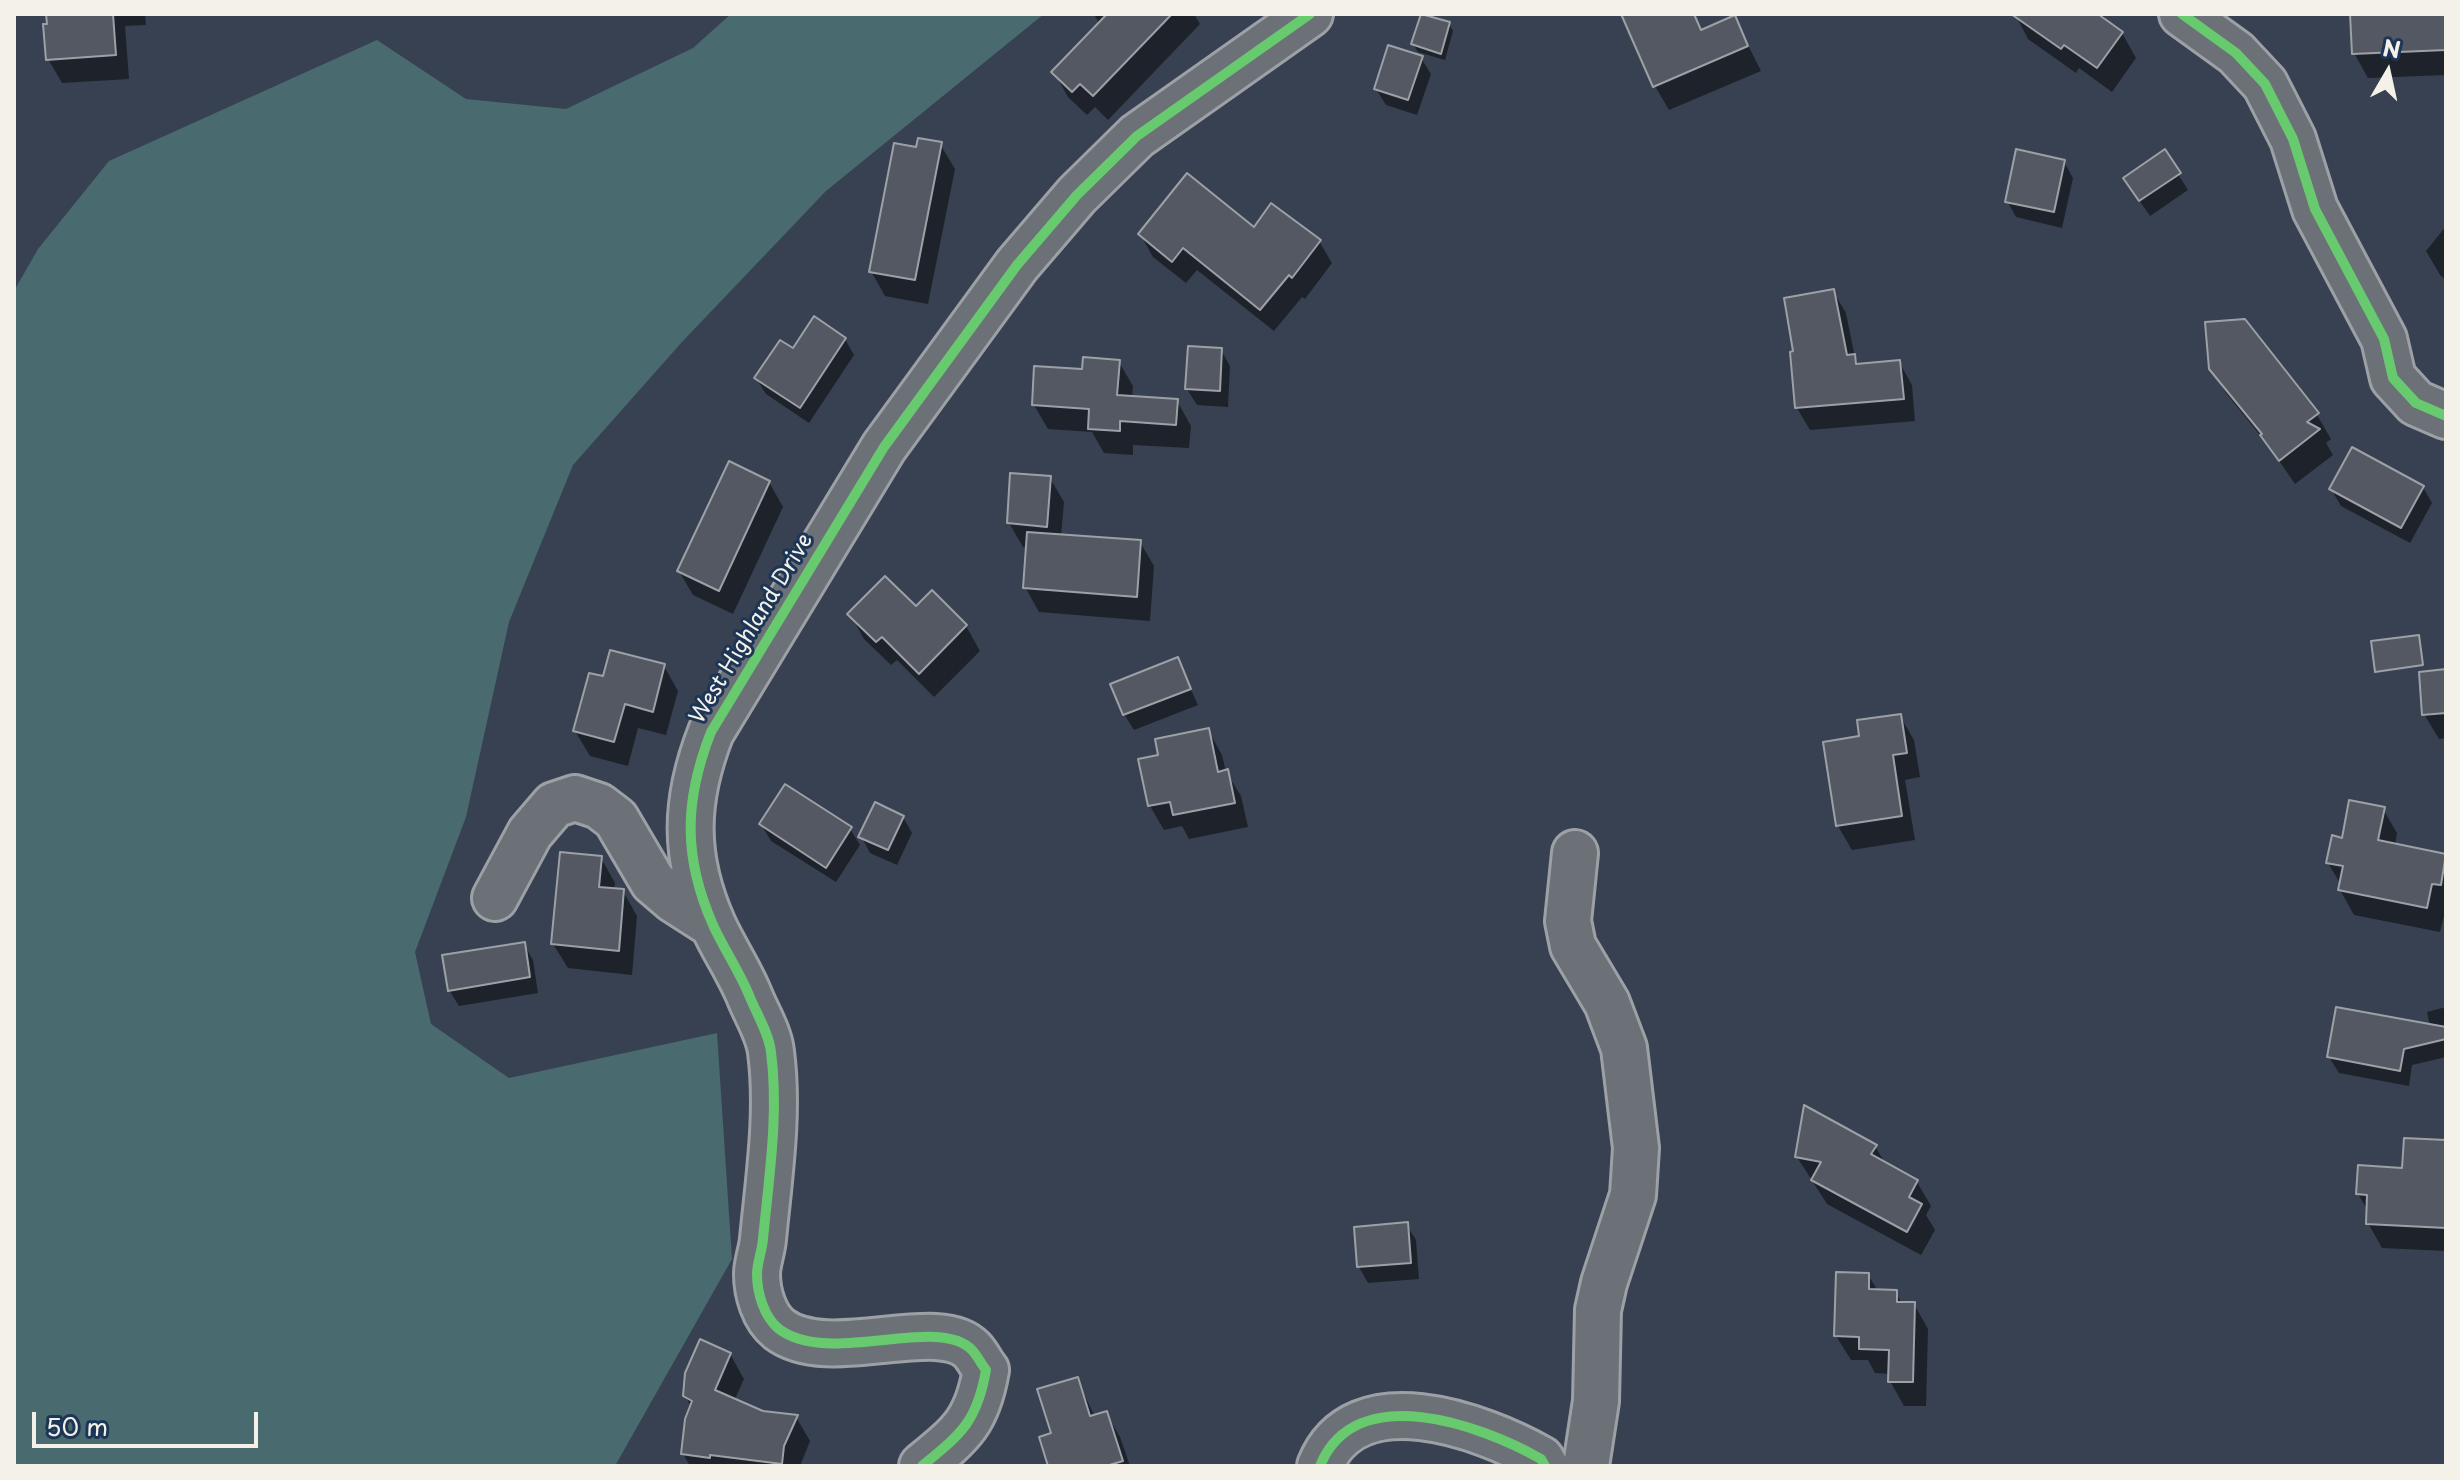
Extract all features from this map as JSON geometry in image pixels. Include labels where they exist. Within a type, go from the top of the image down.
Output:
[{"type":"street","name":"West Highland Drive","points":[[922,1466],[959,1436],[980,1400],[986,1370],[970,1348],[944,1337],[908,1337],[858,1343],[805,1342],[780,1329],[765,1314],[757,1275],[763,1245],[773,1135],[771,1048],[739,972],[713,925],[691,861],[692,795],[698,765],[711,732],[884,447],[1017,265],[1077,195],[1137,136],[1310,14]]},
{"type":"street","points":[[2182,14],[2236,53],[2265,84],[2293,139],[2315,209],[2384,339],[2393,378],[2416,403],[2446,416]]},
{"type":"street","points":[[495,898],[530,833],[554,805],[575,798],[599,806],[616,819],[653,882],[713,925]]},
{"type":"street","points":[[1575,853],[1568,921],[1573,946],[1607,1003],[1624,1048],[1636,1148],[1633,1195],[1598,1310],[1596,1401],[1586,1466]]},
{"type":"street","points":[[1320,1466],[1334,1441],[1359,1422],[1384,1416],[1440,1420],[1485,1431],[1541,1459],[1545,1466]]},
{"type":"green space","points":[[731,14],[1044,14],[826,191],[682,342],[573,465],[509,622],[466,817],[415,952],[431,1024],[509,1078],[717,1033],[732,1259],[615,1466],[14,1466],[14,291],[38,249],[109,161],[377,40],[466,99],[566,109],[693,48]]},
{"type":"building","points":[[46,14],[113,14],[116,55],[46,60],[43,24],[47,24]]},
{"type":"building","points":[[1107,14],[1172,14],[1093,96],[1080,84],[1072,92],[1051,72]]},
{"type":"building","points":[[1421,14],[1450,22],[1441,54],[1411,44]]},
{"type":"building","points":[[1621,14],[1694,14],[1701,30],[1735,15],[1748,46],[1653,87]]},
{"type":"building","points":[[2011,14],[2098,14],[2123,32],[2097,68],[2064,45],[2061,49]]},
{"type":"building","points":[[2350,14],[2446,14],[2446,50],[2352,54]]},
{"type":"building","points":[[1388,45],[1423,56],[1408,100],[1374,89]]},
{"type":"building","points":[[918,138],[942,142],[915,280],[869,272],[894,143],[916,147]]},
{"type":"building","points":[[2016,149],[2065,160],[2054,212],[2005,202]]},
{"type":"building","points":[[2165,149],[2181,173],[2139,201],[2123,178]]},
{"type":"building","points":[[1187,173],[1254,227],[1271,203],[1321,240],[1292,278],[1289,275],[1260,310],[1183,248],[1172,262],[1138,234]]},
{"type":"building","points":[[1834,289],[1847,355],[1855,354],[1856,364],[1900,360],[1904,399],[1795,408],[1790,352],[1793,351],[1784,298]]},
{"type":"building","points":[[814,316],[846,338],[800,408],[754,378],[780,340],[793,348]]},
{"type":"building","points":[[2245,319],[2319,413],[2307,422],[2320,429],[2279,461],[2262,434],[2209,369],[2205,322]]},
{"type":"building","points":[[1188,346],[1222,348],[1220,391],[1185,389]]},
{"type":"building","points":[[1083,357],[1120,360],[1117,395],[1178,399],[1176,425],[1120,421],[1120,431],[1088,429],[1089,409],[1032,405],[1034,366],[1082,369]]},
{"type":"building","points":[[2352,447],[2424,486],[2401,528],[2329,489]]},
{"type":"building","points":[[729,461],[770,481],[719,591],[677,571]]},
{"type":"building","points":[[1010,473],[1051,476],[1047,527],[1007,523]]},
{"type":"building","points":[[1027,532],[1141,540],[1137,597],[1023,588]]},
{"type":"building","points":[[885,576],[916,606],[932,590],[967,625],[919,674],[882,637],[876,642],[847,614]]},
{"type":"building","points":[[2419,635],[2423,665],[2375,672],[2371,641]]},
{"type":"building","points":[[610,650],[665,664],[653,712],[625,704],[614,742],[573,731],[589,673],[603,676]]},
{"type":"building","points":[[1178,657],[1191,689],[1123,715],[1110,684]]},
{"type":"building","points":[[2446,669],[2446,713],[2422,715],[2419,672]]},
{"type":"building","points":[[1901,714],[1907,753],[1893,755],[1902,816],[1836,826],[1823,742],[1859,736],[1857,720]]},
{"type":"building","points":[[1209,728],[1218,772],[1228,769],[1235,803],[1173,815],[1170,802],[1148,806],[1138,759],[1158,755],[1155,739]]},
{"type":"building","points":[[785,784],[852,827],[826,868],[759,824]]},
{"type":"building","points":[[2349,800],[2385,807],[2378,840],[2446,854],[2441,885],[2432,884],[2427,908],[2338,890],[2343,866],[2326,863],[2332,835],[2342,838]]},
{"type":"building","points":[[875,802],[904,816],[888,850],[858,837]]},
{"type":"building","points":[[560,852],[602,856],[599,887],[624,889],[619,951],[551,944]]},
{"type":"building","points":[[525,942],[530,977],[448,991],[442,955]]},
{"type":"building","points":[[2336,1007],[2446,1027],[2446,1039],[2404,1049],[2400,1071],[2327,1057]]},
{"type":"building","points":[[1804,1105],[1877,1145],[1871,1154],[1918,1180],[1909,1197],[1922,1204],[1907,1232],[1811,1180],[1821,1162],[1795,1157]]},
{"type":"building","points":[[2404,1138],[2446,1140],[2446,1228],[2366,1224],[2367,1195],[2356,1194],[2358,1165],[2402,1168]]},
{"type":"building","points":[[1408,1222],[1411,1263],[1357,1267],[1354,1227]]},
{"type":"building","points":[[1836,1272],[1869,1273],[1869,1289],[1897,1290],[1897,1302],[1915,1302],[1913,1382],[1888,1382],[1889,1350],[1859,1349],[1859,1337],[1834,1336]]},
{"type":"building","points":[[700,1339],[731,1353],[715,1390],[763,1411],[798,1415],[784,1446],[782,1464],[681,1454],[685,1419],[692,1401],[683,1396],[685,1373]]},
{"type":"building","points":[[1078,1377],[1090,1416],[1107,1411],[1123,1461],[1106,1466],[1048,1466],[1039,1437],[1051,1433],[1037,1389]]},
{"type":"cycle path","points":[[922,1466],[965,1426],[978,1402],[986,1370],[972,1350],[956,1340],[935,1337],[853,1343],[800,1339],[774,1324],[760,1297],[757,1270],[763,1239],[774,1122],[771,1052],[765,1030],[745,986],[713,925],[696,876],[692,852],[692,805],[702,757],[711,732],[884,447],[1017,265],[1077,195],[1137,136],[1310,14]]},
{"type":"cycle path","points":[[2182,14],[2236,53],[2265,84],[2293,139],[2315,209],[2384,339],[2393,378],[2416,403],[2446,416]]},
{"type":"cycle path","points":[[1320,1466],[1337,1439],[1361,1423],[1389,1417],[1421,1417],[1454,1423],[1516,1446],[1541,1459],[1545,1466]]}]
